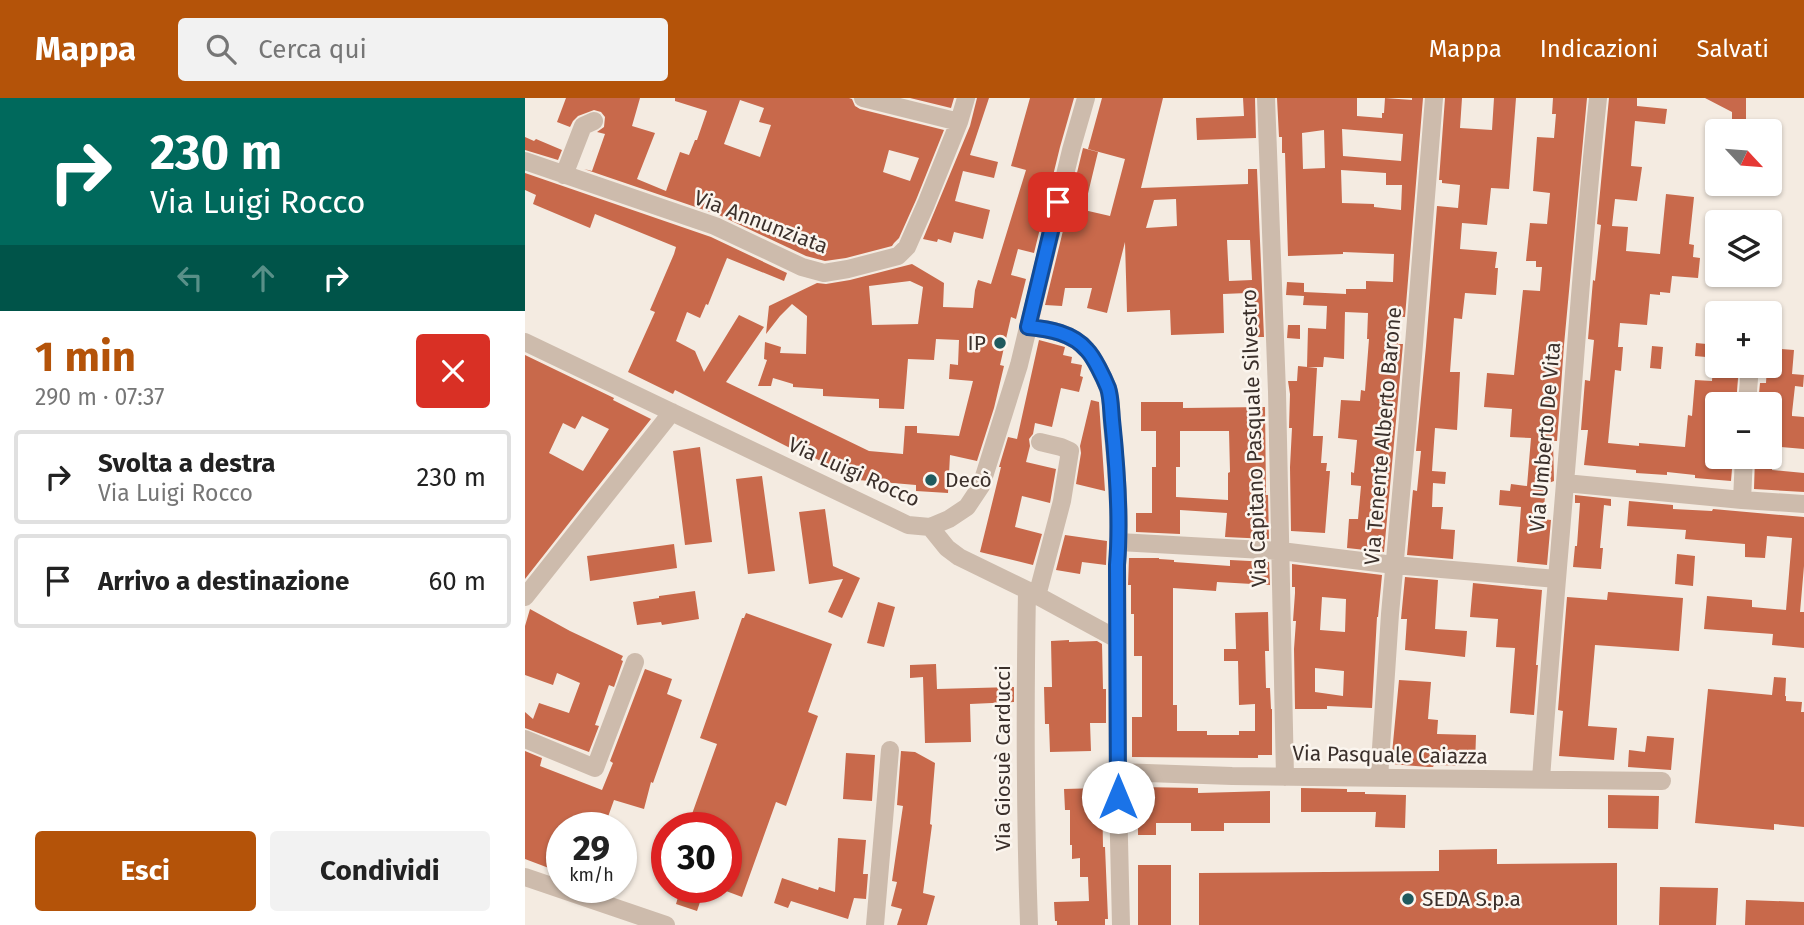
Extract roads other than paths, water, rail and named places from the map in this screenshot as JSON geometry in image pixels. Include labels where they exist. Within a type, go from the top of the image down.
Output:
[{"type":"street","points":[[863,98],[959,122]]},
{"type":"street","name":"Via Annunziata","points":[[525,161],[715,226],[802,267],[824,272],[848,269],[898,256],[907,247],[959,122],[966,98]]},
{"type":"street","name":"Via Luigi Rocco","points":[[525,342],[908,525],[930,527],[949,519],[967,507],[982,486],[1019,365],[1086,98]]},
{"type":"street","name":"Via Capitano Pasquale Silvestro","points":[[1266,98],[1277,392],[1285,777]]},
{"type":"street","name":"Via Tenente Alberto Barone","points":[[1379,778],[1394,565],[1434,98]]},
{"type":"street","name":"Via Umberto De Vita","points":[[1541,779],[1576,331],[1598,98]]},
{"type":"street","points":[[564,175],[583,126],[594,121]]},
{"type":"street","points":[[1028,327],[1045,328],[1076,340],[1088,350],[1108,389],[1115,453],[1119,541],[1117,639],[1121,925]]},
{"type":"street","points":[[525,597],[672,412]]},
{"type":"street","name":"Via Giosuè Carducci","points":[[1029,925],[1025,753],[1032,593],[1062,501],[1070,451],[1039,442]]},
{"type":"street","points":[[1742,500],[1743,469]]},
{"type":"street","points":[[1565,483],[1804,504]]},
{"type":"street","points":[[930,527],[947,548],[959,557],[1117,639]]},
{"type":"street","points":[[1119,541],[1281,551],[1394,565],[1557,579]]},
{"type":"street","points":[[525,739],[595,768],[635,662]]},
{"type":"street","points":[[875,925],[890,750]]},
{"type":"street","name":"Via Pasquale Caiazza","points":[[1118,772],[1285,777],[1662,781]]},
{"type":"street","points":[[525,877],[666,925]]},
{"type":"place","name":"IP","points":[[1000,343]]},
{"type":"place","name":"Decò","points":[[931,480]]},
{"type":"place","name":"SEDA S.p.a","points":[[1408,899]]}]
